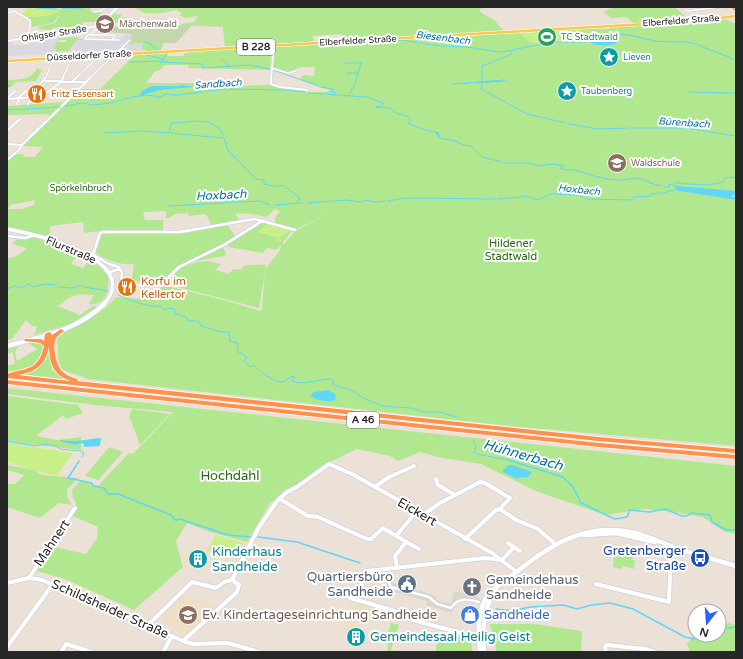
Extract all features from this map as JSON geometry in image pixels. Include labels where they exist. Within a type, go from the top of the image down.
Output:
[{"type":"highway","points":[[731,7],[736,11]]},
{"type":"highway","points":[[7,375],[25,372],[38,365],[45,355],[53,337],[61,331]]},
{"type":"highway","points":[[48,335],[54,366],[60,374],[70,379],[99,385]]},
{"type":"highway","points":[[27,340],[41,341],[50,344]]},
{"type":"highway","name":"A 46","points":[[7,375],[598,439],[736,451]]},
{"type":"highway","name":"A 46","points":[[7,382],[575,443],[736,457]]},
{"type":"highway","points":[[7,386],[40,386]]},
{"type":"main road","name":"Ohligser Straße","points":[[7,41],[93,27],[102,23],[117,7]]},
{"type":"main road","name":"Elberfelder Straße","points":[[170,52],[708,20],[736,16]]},
{"type":"main road","name":"Düsseldorfer Straße","points":[[7,61],[170,52]]},
{"type":"main road","name":"Flurstraße","points":[[7,229],[35,235],[92,258],[110,272]]},
{"type":"main road","points":[[7,346],[61,331],[89,316],[104,303],[112,288],[110,272]]},
{"type":"street","points":[[94,12],[101,11],[105,7],[117,7]]},
{"type":"street","points":[[695,7],[701,10]]},
{"type":"street","points":[[684,12],[719,7]]},
{"type":"street","points":[[690,8],[695,10]]},
{"type":"street","points":[[685,10],[689,11]]},
{"type":"street","points":[[7,13],[14,11],[30,21],[30,29],[26,38]]},
{"type":"street","points":[[107,30],[95,29],[85,40],[119,40]]},
{"type":"street","points":[[90,35],[120,36]]},
{"type":"street","points":[[112,40],[114,36]]},
{"type":"street","points":[[7,160],[19,150],[22,145],[130,40]]},
{"type":"street","points":[[274,46],[271,68],[271,82],[273,85],[307,90]]},
{"type":"street","points":[[7,99],[44,96],[61,81],[72,59]]},
{"type":"street","points":[[72,82],[95,60]]},
{"type":"street","points":[[28,104],[29,98],[38,90],[50,68]]},
{"type":"street","points":[[271,68],[290,74],[293,74],[296,71]]},
{"type":"street","points":[[44,81],[86,82]]},
{"type":"street","points":[[7,99],[15,91]]},
{"type":"street","points":[[17,104],[18,98],[26,91]]},
{"type":"street","points":[[7,132],[20,119]]},
{"type":"street","points":[[7,144],[22,145]]},
{"type":"street","points":[[262,221],[224,245],[179,267],[164,284],[161,285],[135,285],[121,283],[122,273],[119,267],[109,264],[93,255],[100,232],[180,232],[252,219],[262,221],[295,230]]},
{"type":"street","points":[[7,236],[19,239],[31,238],[35,235]]},
{"type":"street","points":[[110,272],[120,269]]},
{"type":"street","name":"Eickert","points":[[280,499],[281,496],[292,488],[297,487],[332,464],[502,560],[517,572]]},
{"type":"street","points":[[375,487],[396,474],[402,473],[414,466]]},
{"type":"street","points":[[436,479],[438,485],[455,495]]},
{"type":"street","points":[[423,515],[455,495],[480,482],[485,483],[510,498],[500,509],[496,510],[465,539]]},
{"type":"street","points":[[148,625],[192,582],[216,588],[224,582],[232,580],[265,514],[280,499],[308,516],[318,517],[367,539],[371,539],[383,528],[418,549]]},
{"type":"street","name":"Mahnert","points":[[29,578],[74,508]]},
{"type":"street","points":[[500,509],[516,520],[538,529],[555,544]]},
{"type":"street","points":[[396,536],[416,512]]},
{"type":"street","points":[[480,652],[482,619],[490,596],[498,586],[541,552],[555,544],[577,535],[616,533],[671,546],[736,566]]},
{"type":"street","points":[[397,568],[395,556],[406,542]]},
{"type":"street","points":[[508,543],[520,551]]},
{"type":"street","points":[[596,584],[668,602],[671,546]]},
{"type":"street","points":[[356,600],[367,571],[485,558],[502,560],[514,547]]},
{"type":"street","name":"Schildsheider Straße","points":[[7,583],[29,578],[53,584],[148,625],[183,642],[193,644],[228,643],[259,652]]},
{"type":"street","points":[[183,642],[237,592],[239,585],[232,580]]},
{"type":"street","points":[[388,581],[392,586],[429,596],[436,604],[451,608],[455,601],[462,598],[479,602]]},
{"type":"street","points":[[7,647],[53,584]]},
{"type":"street","points":[[350,598],[395,611],[398,616],[480,638]]},
{"type":"street","points":[[163,652],[172,636]]},
{"type":"street","points":[[480,638],[484,652]]},
{"type":"street","points":[[61,652],[66,644],[91,652]]},
{"type":"street","points":[[606,652],[605,647],[607,645],[644,649],[655,652]]},
{"type":"shaded area","points":[[63,33],[51,54],[7,56],[7,42],[14,41],[12,45],[29,45],[33,38]]},
{"type":"shaded area","points":[[126,34],[134,34],[128,39],[131,40],[127,43],[143,43],[146,49],[145,52],[63,57],[77,40],[119,40]]},
{"type":"shaded area","points":[[197,547],[209,551],[201,569],[185,564],[181,553]]},
{"type":"shaded area","points":[[388,581],[436,596],[436,600],[451,604],[454,591],[480,598],[478,604],[463,600],[455,603],[452,613],[427,605],[427,601],[385,589]]},
{"type":"shaded area","name":"Ev. Kindertageseinrichtung Sandheide","points":[[181,595],[219,606],[188,635],[162,622],[168,607]]},
{"type":"shaded area","points":[[351,600],[376,608],[372,622],[361,620],[357,630],[348,628],[343,622]]},
{"type":"green space","points":[[90,7],[91,12],[103,12],[98,15],[107,16],[101,22],[84,22],[79,30],[63,29],[63,27],[53,28],[51,30],[39,29],[39,27],[55,23],[61,13],[53,23],[32,27],[31,20],[26,17],[44,16],[59,12],[57,9]]},
{"type":"green space","points":[[135,7],[481,7],[480,12],[494,20],[504,31],[225,48],[223,27],[182,25],[181,24],[194,22],[198,16],[186,18],[179,15],[182,13],[177,10],[161,13],[149,13]],"holes":[[[342,34],[341,40],[314,41],[312,36]]]},
{"type":"green space","points":[[615,7],[674,7],[685,16],[671,17],[675,22],[635,24],[626,17],[611,18],[603,12]]},
{"type":"green space","points":[[27,8],[57,9],[59,12],[45,16],[30,17],[21,14],[25,13],[23,11]]},
{"type":"green space","points":[[113,13],[122,15],[120,18],[126,17],[135,22],[114,23],[115,22],[105,21]]},
{"type":"green space","name":"Hildener Stadtwald","points":[[725,19],[736,24],[736,191],[679,187],[675,189],[736,200],[736,446],[520,427],[88,379],[63,370],[59,364],[57,339],[66,331],[101,311],[116,297],[142,299],[153,297],[162,286],[167,286],[224,300],[260,311],[262,310],[265,270],[280,250],[281,245],[276,250],[267,248],[263,253],[229,247],[227,243],[261,222],[293,230],[282,243],[284,244],[295,231],[328,214],[294,230],[273,223],[276,221],[274,219],[280,211],[275,209],[266,217],[235,213],[240,221],[212,226],[206,214],[189,216],[188,213],[175,214],[169,218],[166,218],[166,211],[143,212],[145,220],[163,220],[163,231],[99,231],[84,233],[83,222],[50,226],[49,236],[46,236],[7,227],[7,209],[7,162],[15,154],[24,154],[23,157],[35,157],[43,147],[24,146],[23,144],[82,89],[100,89],[136,54],[169,52],[167,56],[184,56],[184,53],[189,53],[190,51],[271,48],[270,70],[188,68],[189,65],[165,65],[160,70],[155,71],[146,83],[194,83],[205,87],[268,85],[306,91],[306,94],[308,92],[328,92],[329,90],[300,80],[303,75],[314,76],[315,67],[301,67],[287,73],[273,69],[276,47],[597,28],[609,29],[609,27]],"holes":[[[567,30],[572,42],[531,43],[520,33]],[[610,36],[616,39],[617,43],[610,45],[597,45],[587,42],[587,39]],[[35,200],[34,205],[22,209],[7,209],[11,205]]]},
{"type":"green space","points":[[192,25],[176,43],[155,43],[144,40],[138,42],[128,40],[133,34],[107,32],[110,28],[109,27]]},
{"type":"green space","name":"TC Stadtwald","points":[[567,30],[573,42],[531,43],[519,33]]},
{"type":"green space","points":[[79,37],[78,39],[84,39],[77,40],[68,51],[55,52],[56,50],[53,50],[57,42],[66,42],[67,40],[58,40],[59,38]]},
{"type":"green space","points":[[131,40],[146,40],[163,43],[161,51],[145,52],[146,49],[142,49],[143,43],[126,44]]},
{"type":"green space","points":[[37,68],[42,70],[36,81],[17,82],[7,89],[7,80],[28,77]]},
{"type":"green space","points":[[64,102],[49,116],[49,114],[7,115],[7,106]]},
{"type":"green space","points":[[227,224],[235,236],[222,245],[226,254],[224,256],[196,261],[195,258],[173,271],[164,282],[160,284],[142,284],[132,279],[134,264],[113,262],[95,252],[103,232],[177,233]]},
{"type":"green space","points":[[268,224],[290,231],[280,238],[282,241],[277,242],[276,240],[279,238],[257,232]]},
{"type":"green space","points":[[31,236],[78,254],[71,264],[83,268],[89,260],[99,266],[108,276],[107,292],[103,300],[95,304],[89,304],[94,295],[79,295],[69,298],[57,306],[80,315],[93,306],[97,307],[70,324],[34,335],[37,326],[32,326],[26,320],[12,339],[7,340],[7,258],[15,257],[27,248],[12,244],[17,239],[27,239]]},
{"type":"green space","points":[[207,261],[221,264],[215,270],[229,274],[233,269],[240,270],[245,265],[266,265],[259,308],[166,284],[178,270],[183,267],[194,263]]},
{"type":"green space","points":[[35,341],[42,343],[46,349],[39,360],[31,367],[21,371],[7,371],[7,366],[15,364],[13,352],[7,354],[7,349],[18,346],[15,352],[17,361],[37,349],[28,343]]},
{"type":"green space","points":[[50,351],[52,370],[64,379],[22,374],[39,366],[45,360]]},
{"type":"green space","name":"Hochdahl","points":[[7,388],[736,466],[736,534],[725,532],[703,517],[674,512],[644,509],[605,515],[536,491],[481,464],[442,458],[420,452],[398,461],[390,456],[357,449],[328,463],[270,503],[247,542],[207,531],[187,523],[176,541],[183,567],[134,610],[65,579],[37,571],[54,547],[86,554],[97,538],[98,527],[73,516],[76,503],[73,498],[72,490],[81,480],[98,486],[129,453],[133,454],[173,412],[95,405],[7,394]]},
{"type":"green space","points":[[7,396],[78,405],[83,413],[66,419],[63,415],[36,436],[57,440],[81,437],[81,450],[7,442]]},
{"type":"green space","points":[[132,409],[170,414],[140,445],[129,416]]},
{"type":"green space","points":[[7,443],[73,453],[57,475],[38,472],[7,462]]},
{"type":"green space","points":[[109,447],[123,452],[98,480],[85,476]]},
{"type":"green space","points":[[7,465],[34,470],[42,475],[78,478],[67,490],[67,497],[72,505],[59,503],[40,518],[7,507],[7,484],[15,484],[24,475],[7,470]]},
{"type":"green space","points":[[216,535],[244,543],[236,559],[207,550]]},
{"type":"green space","points":[[623,554],[633,556],[632,560],[635,560],[634,569],[623,566],[622,569],[613,567],[614,556],[622,556]]},
{"type":"green space","points":[[391,623],[399,625],[391,650],[397,652],[387,652]]},
{"type":"green space","points":[[490,624],[534,624],[582,631],[581,652],[497,652]]},
{"type":"green space","points":[[727,624],[736,625],[736,652],[690,652],[688,643],[727,643]]},
{"type":"green space","points":[[447,633],[471,640],[472,652],[435,652],[439,636],[445,638]]},
{"type":"water","points":[[610,36],[617,39],[617,43],[600,45],[592,44],[586,40]]},
{"type":"water","points":[[183,85],[194,87],[159,90],[139,96],[147,88]]},
{"type":"water","points":[[676,186],[736,191],[736,195],[730,196],[736,197],[736,200],[679,191],[675,189]]},
{"type":"water","points":[[329,390],[336,395],[335,400],[322,401],[310,396],[314,392]]},
{"type":"water","points":[[101,438],[100,446],[84,447],[84,444],[82,443],[75,445],[60,441],[75,441]]},
{"type":"water","points":[[509,465],[532,472],[527,478],[521,477],[517,479],[503,472],[503,470]]},
{"type":"waterway","points":[[37,8],[57,9]]},
{"type":"waterway","points":[[62,8],[82,9]]},
{"type":"waterway","name":"Biesenbach","points":[[616,35],[631,35],[656,41],[686,42],[696,44]]},
{"type":"waterway","name":"Biesenbach","points":[[370,42],[402,40],[440,46],[468,47],[499,52],[515,50]]},
{"type":"waterway","points":[[145,42],[149,43],[159,51]]},
{"type":"waterway","name":"Biesenbach","points":[[516,49],[555,42],[574,42]]},
{"type":"waterway","name":"Biesenbach","points":[[577,42],[587,42]]},
{"type":"waterway","name":"Biesenbach","points":[[698,45],[736,60]]},
{"type":"waterway","points":[[482,81],[482,66],[510,55],[512,52]]},
{"type":"waterway","points":[[161,62],[167,54],[166,53]]},
{"type":"waterway","points":[[146,55],[163,59]]},
{"type":"waterway","points":[[222,59],[229,66]]},
{"type":"waterway","points":[[129,62],[161,61]]},
{"type":"waterway","points":[[162,62],[202,64],[203,68],[250,65],[270,69]]},
{"type":"waterway","points":[[345,63],[361,63],[358,73]]},
{"type":"waterway","points":[[273,70],[319,86]]},
{"type":"waterway","points":[[347,73],[358,73]]},
{"type":"waterway","points":[[355,83],[358,73]]},
{"type":"waterway","name":"Bürenbach","points":[[453,84],[504,80]]},
{"type":"waterway","points":[[476,83],[505,81]]},
{"type":"waterway","points":[[461,84],[468,83]]},
{"type":"waterway","name":"Bürenbach","points":[[482,83],[481,89],[527,114],[566,123]]},
{"type":"waterway","points":[[349,94],[355,84]]},
{"type":"waterway","points":[[7,85],[11,86]]},
{"type":"waterway","points":[[321,87],[333,89],[332,92],[336,93]]},
{"type":"waterway","name":"Sandbach","points":[[132,97],[148,95],[160,97],[166,94],[177,95],[225,89],[287,90],[305,92]]},
{"type":"waterway","points":[[689,92],[725,93]]},
{"type":"waterway","name":"Sandbach","points":[[308,93],[367,97],[383,103],[382,106],[376,107],[390,108],[396,113],[409,117],[410,121],[408,123],[425,130]]},
{"type":"waterway","points":[[726,93],[736,93]]},
{"type":"waterway","name":"Sandbach","points":[[7,110],[61,107],[82,103],[93,105],[110,103],[129,98]]},
{"type":"waterway","points":[[105,133],[140,131],[169,133],[171,124],[174,123],[196,121],[209,122],[221,130],[228,150],[256,179],[264,180],[264,184],[274,186]]},
{"type":"waterway","name":"Bürenbach","points":[[569,124],[598,129],[629,128]]},
{"type":"waterway","name":"Bürenbach","points":[[632,128],[687,128],[736,136]]},
{"type":"waterway","name":"Sandbach","points":[[426,130],[439,133],[436,134],[440,136],[438,137],[439,138],[456,141],[463,145],[471,146],[482,157],[502,162]]},
{"type":"waterway","points":[[170,133],[222,138]]},
{"type":"waterway","name":"Sandbach","points":[[505,163],[531,163],[539,166],[553,164],[564,166],[560,168],[562,169],[576,170],[606,179],[623,180],[638,178],[661,186]]},
{"type":"waterway","name":"Sandbach","points":[[675,183],[697,185],[711,184],[720,183],[724,181],[724,178],[736,177]]},
{"type":"waterway","name":"Sandbach","points":[[664,187],[670,187],[669,184],[676,186]]},
{"type":"waterway","points":[[279,186],[283,185],[300,198],[297,203]]},
{"type":"waterway","name":"Hoxbach","points":[[662,193],[675,190]]},
{"type":"waterway","name":"Hoxbach","points":[[498,199],[526,196],[537,200],[552,194],[578,195],[586,199],[632,200],[633,197],[651,196],[651,194],[660,193]]},
{"type":"waterway","name":"Hoxbach","points":[[388,201],[405,198],[495,199]]},
{"type":"waterway","name":"Hoxbach","points":[[307,203],[346,200],[361,202],[366,200],[375,202],[385,201]]},
{"type":"waterway","name":"Hoxbach","points":[[168,206],[260,201],[270,205]]},
{"type":"waterway","name":"Hoxbach","points":[[275,205],[302,203]]},
{"type":"waterway","name":"Hühnerbach","points":[[7,289],[15,286],[21,288],[29,284],[34,287],[45,284],[55,285]]},
{"type":"waterway","name":"Hühnerbach","points":[[58,287],[72,288],[82,285],[84,287],[108,291]]},
{"type":"waterway","name":"Hühnerbach","points":[[118,295],[144,305],[161,306],[163,310],[169,308],[174,309],[175,314],[186,317],[188,321],[199,321],[201,326],[221,332],[230,332],[228,335],[230,336],[230,341],[238,343],[237,351],[247,357],[244,361],[250,367],[254,365],[264,374],[276,381],[285,382],[287,379],[294,376],[295,377],[292,381],[298,383],[329,379],[333,380],[333,385],[351,390],[363,398],[383,406],[410,408],[424,412],[438,412],[457,417]]},
{"type":"waterway","points":[[7,440],[10,442],[36,446],[47,444],[57,446],[60,449],[81,451],[84,453],[82,457]]},
{"type":"waterway","name":"Hühnerbach","points":[[473,441],[476,446],[474,452],[477,454],[508,460]]},
{"type":"waterway","name":"Hühnerbach","points":[[508,460],[513,461]]},
{"type":"waterway","name":"Hühnerbach","points":[[508,460],[563,477],[573,487],[581,503],[615,519],[627,517],[630,510],[649,512],[665,509],[682,516],[687,516],[691,513],[710,515],[712,522],[726,530],[736,530]]},
{"type":"waterway","points":[[79,461],[68,478],[92,483],[93,486],[104,488],[108,494],[118,494],[171,515],[175,520],[180,519],[228,535],[251,537]]},
{"type":"waterway","points":[[258,537],[297,542],[360,563]]},
{"type":"waterway","points":[[496,609],[511,611],[530,607],[563,605],[577,609],[591,605],[610,603],[633,609],[687,637]]},
{"type":"waterway","points":[[727,628],[736,627]]},
{"type":"place","name":"Märchenwald","points":[[105,24]]},
{"type":"place","name":"TC Stadtwald","points":[[547,37]]},
{"type":"place","name":"Lieven","points":[[609,57]]},
{"type":"place","name":"Taubenberg","points":[[567,91]]},
{"type":"place","name":"Fritz Essensart","points":[[37,94]]},
{"type":"place","name":"Waldschule","points":[[617,163]]},
{"type":"place","name":"Korfu im Kellertor","points":[[127,287]]},
{"type":"place","name":"Gretenberger Straße","points":[[700,558]]},
{"type":"place","name":"Kinderhaus Sandheide","points":[[198,559]]},
{"type":"place","name":"Quartiersbüro Sandheide","points":[[407,584]]},
{"type":"place","name":"Gemeindehaus Sandheide","points":[[472,587]]},
{"type":"place","name":"Ev. Kindertageseinrichtung Sandheide","points":[[188,615]]},
{"type":"place","name":"Sandheide","points":[[470,615]]},
{"type":"place","name":"Gemeindesaal Heilig Geist","points":[[356,637]]},
{"type":"park label","name":"Spörkelnbruch","points":[[81,188]]}]
